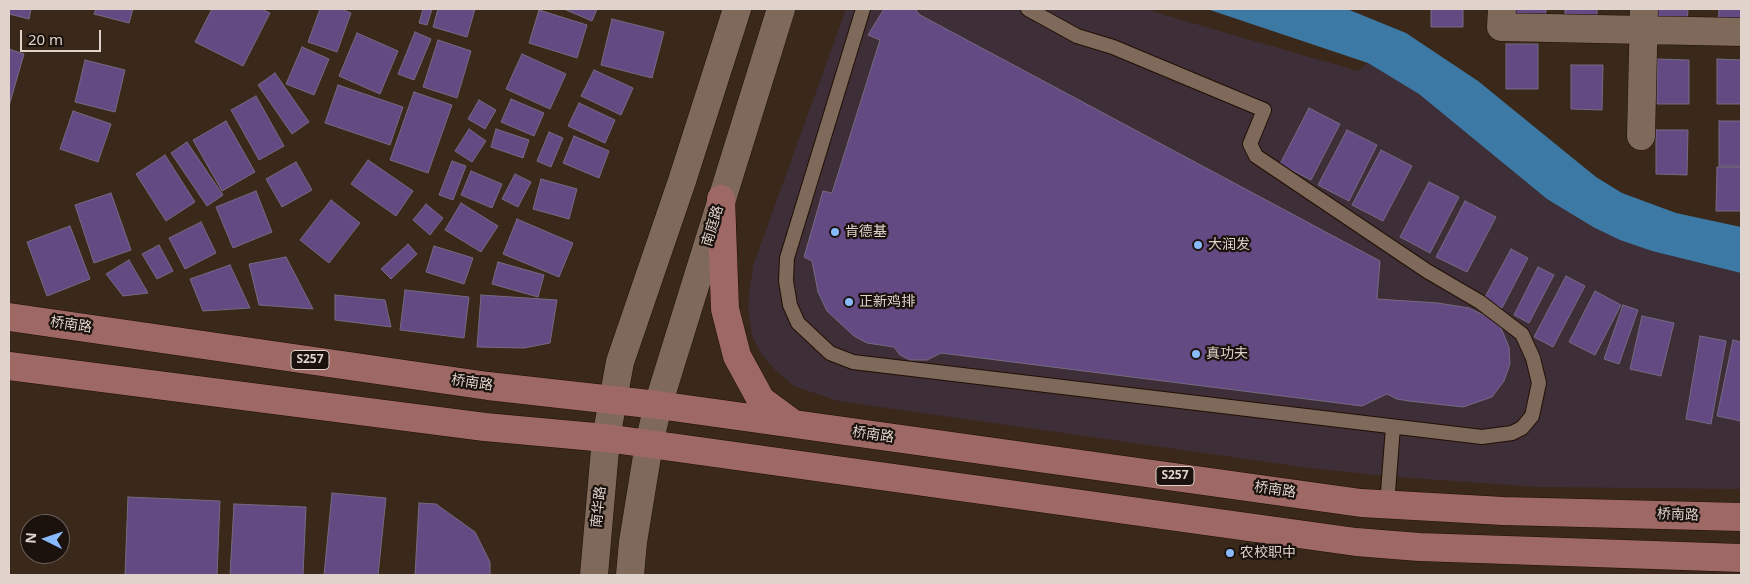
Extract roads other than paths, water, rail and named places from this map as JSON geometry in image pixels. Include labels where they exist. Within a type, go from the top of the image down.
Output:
[{"type":"main road","points":[[721,199],[725,309],[737,356],[760,400],[794,424]]},
{"type":"main road","name":"桥南路","points":[[9,317],[488,386],[658,405],[1388,505],[1503,511],[1741,517]]},
{"type":"main road","points":[[9,366],[485,427],[606,438],[1356,542],[1419,547],[1741,558]]},
{"type":"street","points":[[606,438],[620,362],[682,181],[737,9]]},
{"type":"street","name":"南庭路","points":[[649,444],[658,405],[781,9]]},
{"type":"street","points":[[1502,9],[1501,27],[1644,19],[1741,32]]},
{"type":"street","points":[[1641,136],[1644,19]]},
{"type":"street","name":"南华路","points":[[594,575],[606,438]]},
{"type":"street","points":[[630,575],[633,542],[649,444]]},
{"type":"lane","points":[[863,9],[787,258],[786,281],[789,297],[798,323],[830,353],[854,362],[1482,437],[1512,433],[1522,428],[1532,416],[1539,383],[1533,358],[1522,334],[1480,302],[1427,271],[1256,156],[1250,144],[1264,110],[1113,47],[1077,36],[1028,9]]},
{"type":"lane","points":[[1388,505],[1393,427]]},
{"type":"water","points":[[1207,9],[1347,9],[1406,33],[1478,81],[1596,177],[1622,193],[1676,213],[1741,227],[1741,273],[1652,251],[1620,240],[1593,227],[1547,199],[1419,94],[1368,63]]},
{"type":"place","name":"肯德基","points":[[835,232]]},
{"type":"place","name":"大润发","points":[[1198,245]]},
{"type":"place","name":"正新鸡排","points":[[849,302]]},
{"type":"place","name":"真功夫","points":[[1196,354]]},
{"type":"place","name":"农校职中","points":[[1230,553]]}]
